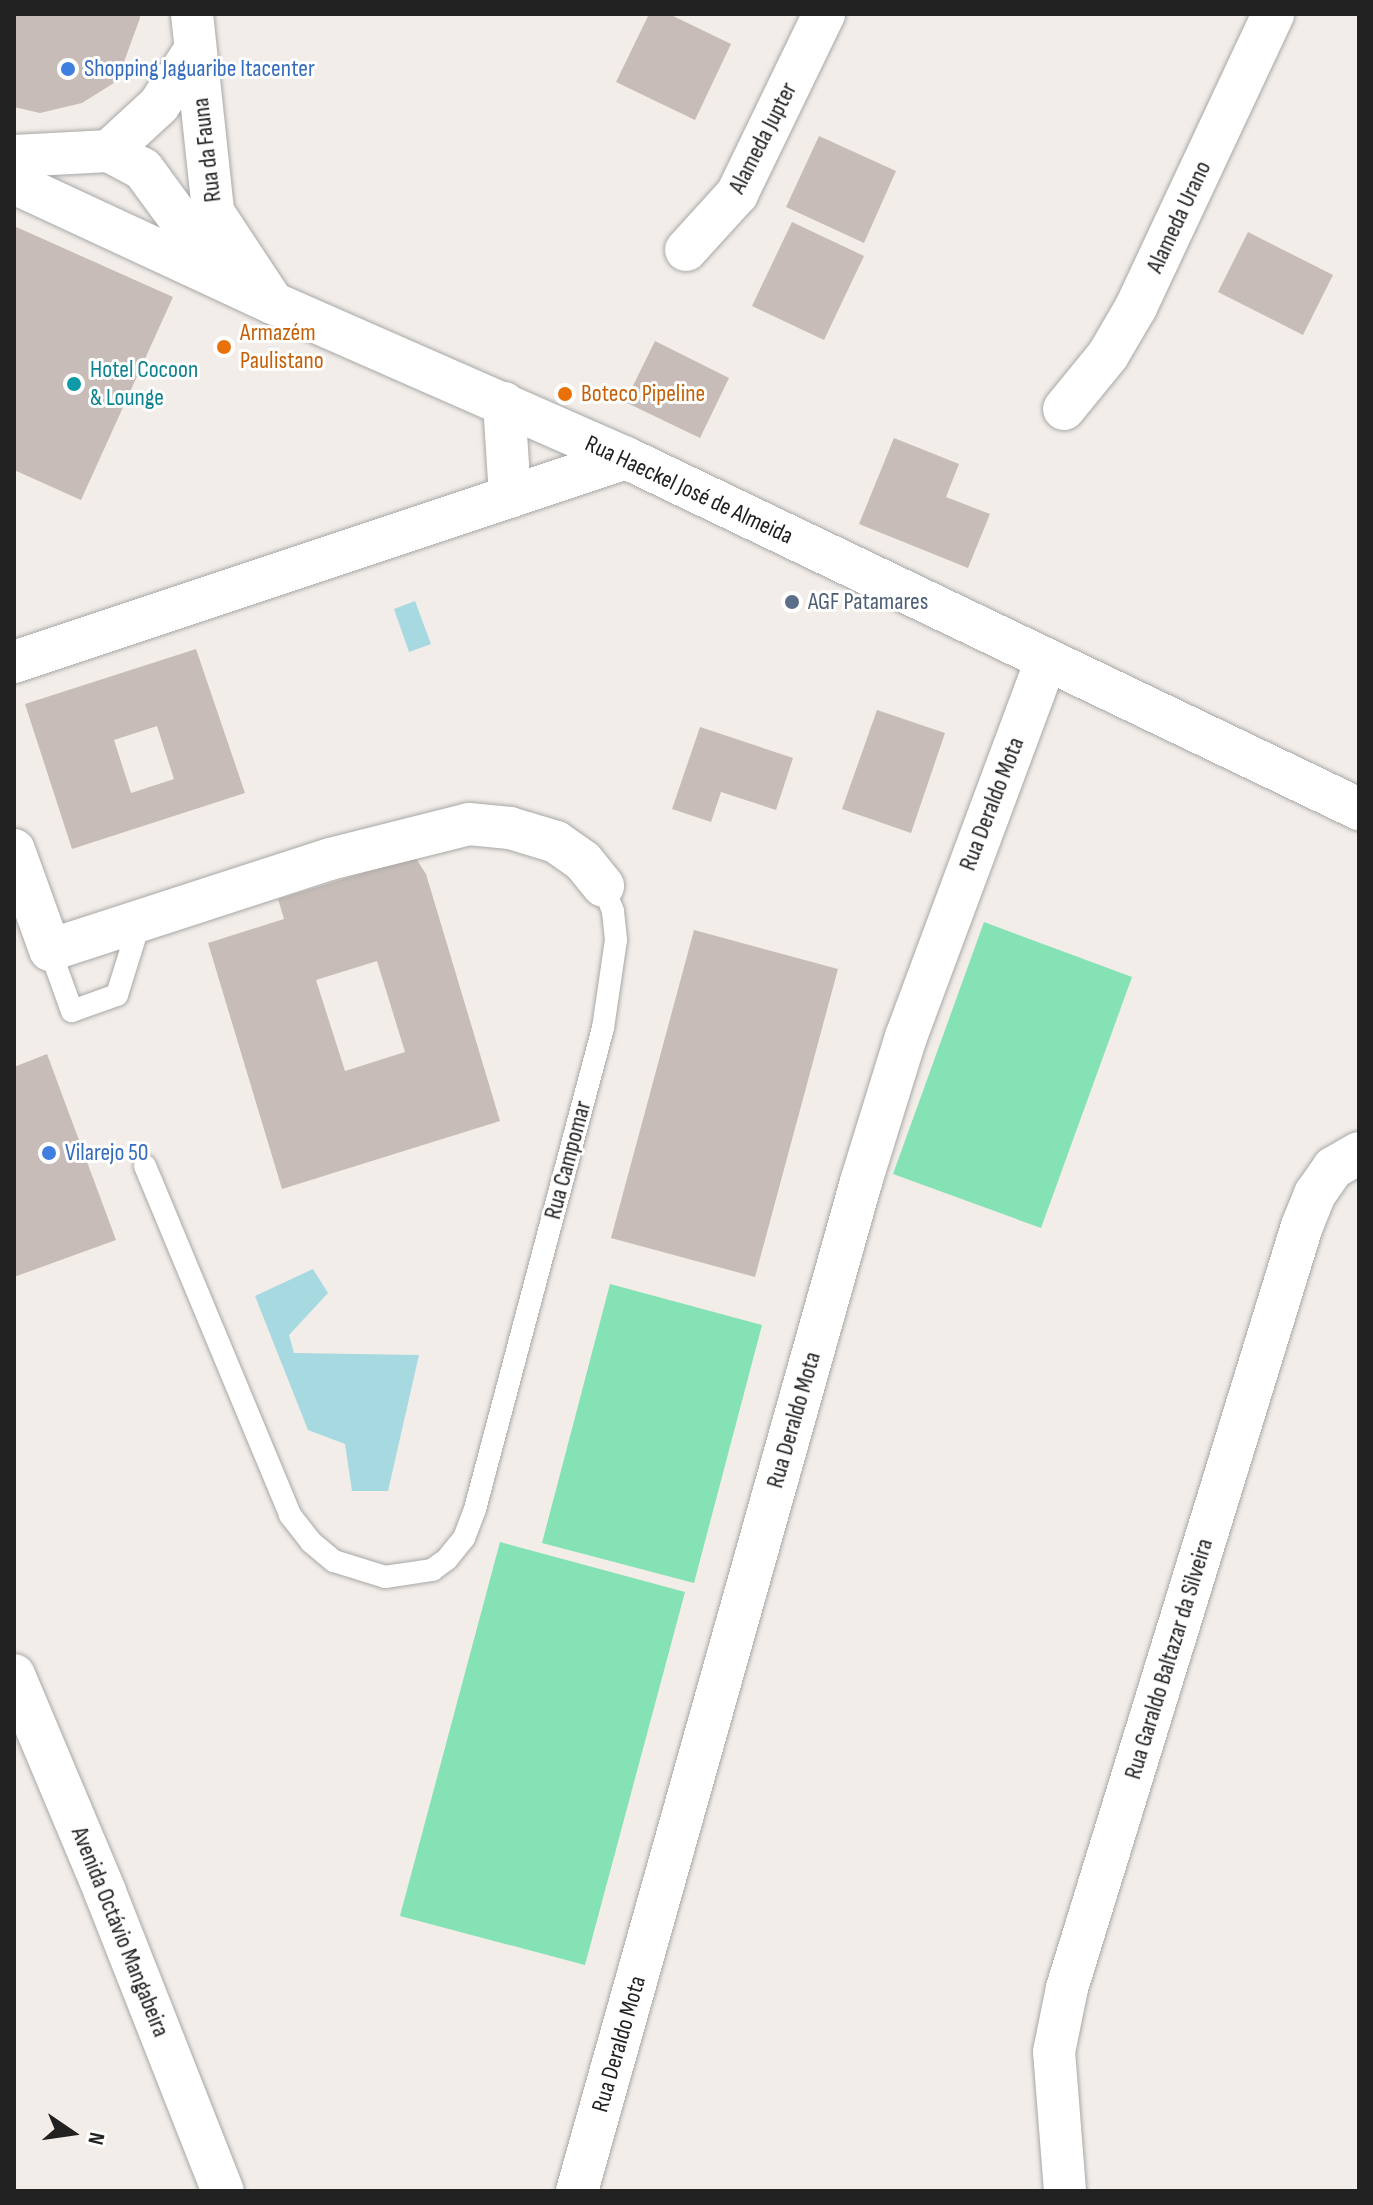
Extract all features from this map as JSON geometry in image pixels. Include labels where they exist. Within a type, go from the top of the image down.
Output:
[{"type":"street","name":"Alameda Jupter","points":[[686,250],[737,194],[824,14]]},
{"type":"street","name":"Alameda Urano","points":[[1064,409],[1108,355],[1136,307],[1273,14]]},
{"type":"street","name":"Rua da Fauna","points":[[194,32],[159,105],[109,151],[143,169],[206,255],[273,303]]},
{"type":"street","name":"Rua da Fauna","points":[[194,32],[213,212],[273,303]]},
{"type":"street","points":[[14,156],[109,151]]},
{"type":"street","name":"Rua Haeckel José de Almeida","points":[[14,183],[273,303],[626,458],[1359,809]]},
{"type":"street","points":[[504,403],[510,497]]},
{"type":"street","points":[[14,662],[626,458]]},
{"type":"street","name":"Rua Deraldo Mota","points":[[577,2191],[870,1153],[906,1037],[1046,661]]},
{"type":"street","name":"Rua Campomar","points":[[50,950],[330,859],[469,824],[510,828],[556,842],[583,861],[603,886]]},
{"type":"street","points":[[14,850],[50,950]]},
{"type":"street","name":"Rua Garaldo Baltazar da Silveira","points":[[1065,2191],[1054,2052],[1067,1988],[1302,1226],[1315,1194],[1333,1168],[1359,1153]]},
{"type":"street","name":"Avenida Octávio Mangabeira","points":[[14,1675],[105,1892],[223,2191]]},
{"type":"lane","name":"Rua Campomar","points":[[145,1166],[290,1515],[311,1542],[334,1561],[385,1577],[432,1570],[447,1559],[464,1538],[475,1509],[603,1028],[616,940],[613,911],[603,886]]},
{"type":"lane","points":[[50,950],[72,1011],[117,995],[140,921]]},
{"type":"green space","points":[[984,922],[1132,977],[1041,1228],[893,1174]]},
{"type":"green space","points":[[610,1284],[762,1325],[694,1583],[542,1543]]},
{"type":"green space","points":[[500,1542],[685,1592],[585,1965],[400,1916]]},
{"type":"water","points":[[415,601],[431,644],[409,652],[394,609]]},
{"type":"water","points":[[313,1269],[328,1293],[289,1335],[294,1353],[419,1355],[388,1491],[352,1491],[345,1444],[308,1430],[255,1296]]},
{"type":"building","name":"Shopping Jaguaribe Itacenter","points":[[14,14],[140,14],[140,18],[117,81],[82,103],[40,113],[14,107]]},
{"type":"building","points":[[649,14],[669,14],[731,44],[695,120],[616,82]]},
{"type":"building","points":[[819,136],[896,171],[864,243],[786,207]]},
{"type":"building","points":[[792,222],[864,256],[824,340],[752,306]]},
{"type":"building","name":"Hotel Cocoon & Lounge","points":[[14,226],[173,297],[81,500],[14,470]]},
{"type":"building","points":[[1248,232],[1333,275],[1303,335],[1218,292]]},
{"type":"building","points":[[655,341],[729,378],[700,438],[625,402]]},
{"type":"building","points":[[894,438],[959,464],[946,497],[990,514],[968,568],[859,524]]},
{"type":"building","points":[[196,649],[245,793],[72,849],[25,704]],"holes":[[[157,726],[174,779],[131,793],[114,740]]]},
{"type":"building","points":[[877,710],[945,733],[911,833],[842,809]]},
{"type":"building","points":[[700,727],[793,758],[776,810],[721,792],[711,822],[672,809]]},
{"type":"building","points":[[415,857],[426,874],[500,1121],[282,1189],[208,943],[284,919],[278,899]],"holes":[[[377,961],[405,1052],[345,1071],[316,980]]]},
{"type":"building","points":[[694,930],[838,969],[755,1277],[611,1238]]},
{"type":"building","name":"Vilarejo 50","points":[[47,1054],[116,1240],[14,1277],[14,1067]]},
{"type":"place","name":"Shopping Jaguaribe Itacenter","points":[[68,69]]},
{"type":"place","name":"Armazém Paulistano","points":[[224,347]]},
{"type":"place","name":"Hotel Cocoon & Lounge","points":[[74,384]]},
{"type":"place","name":"Boteco Pipeline","points":[[565,394]]},
{"type":"place","name":"AGF Patamares","points":[[792,602]]},
{"type":"place","name":"Vilarejo 50","points":[[49,1153]]}]
